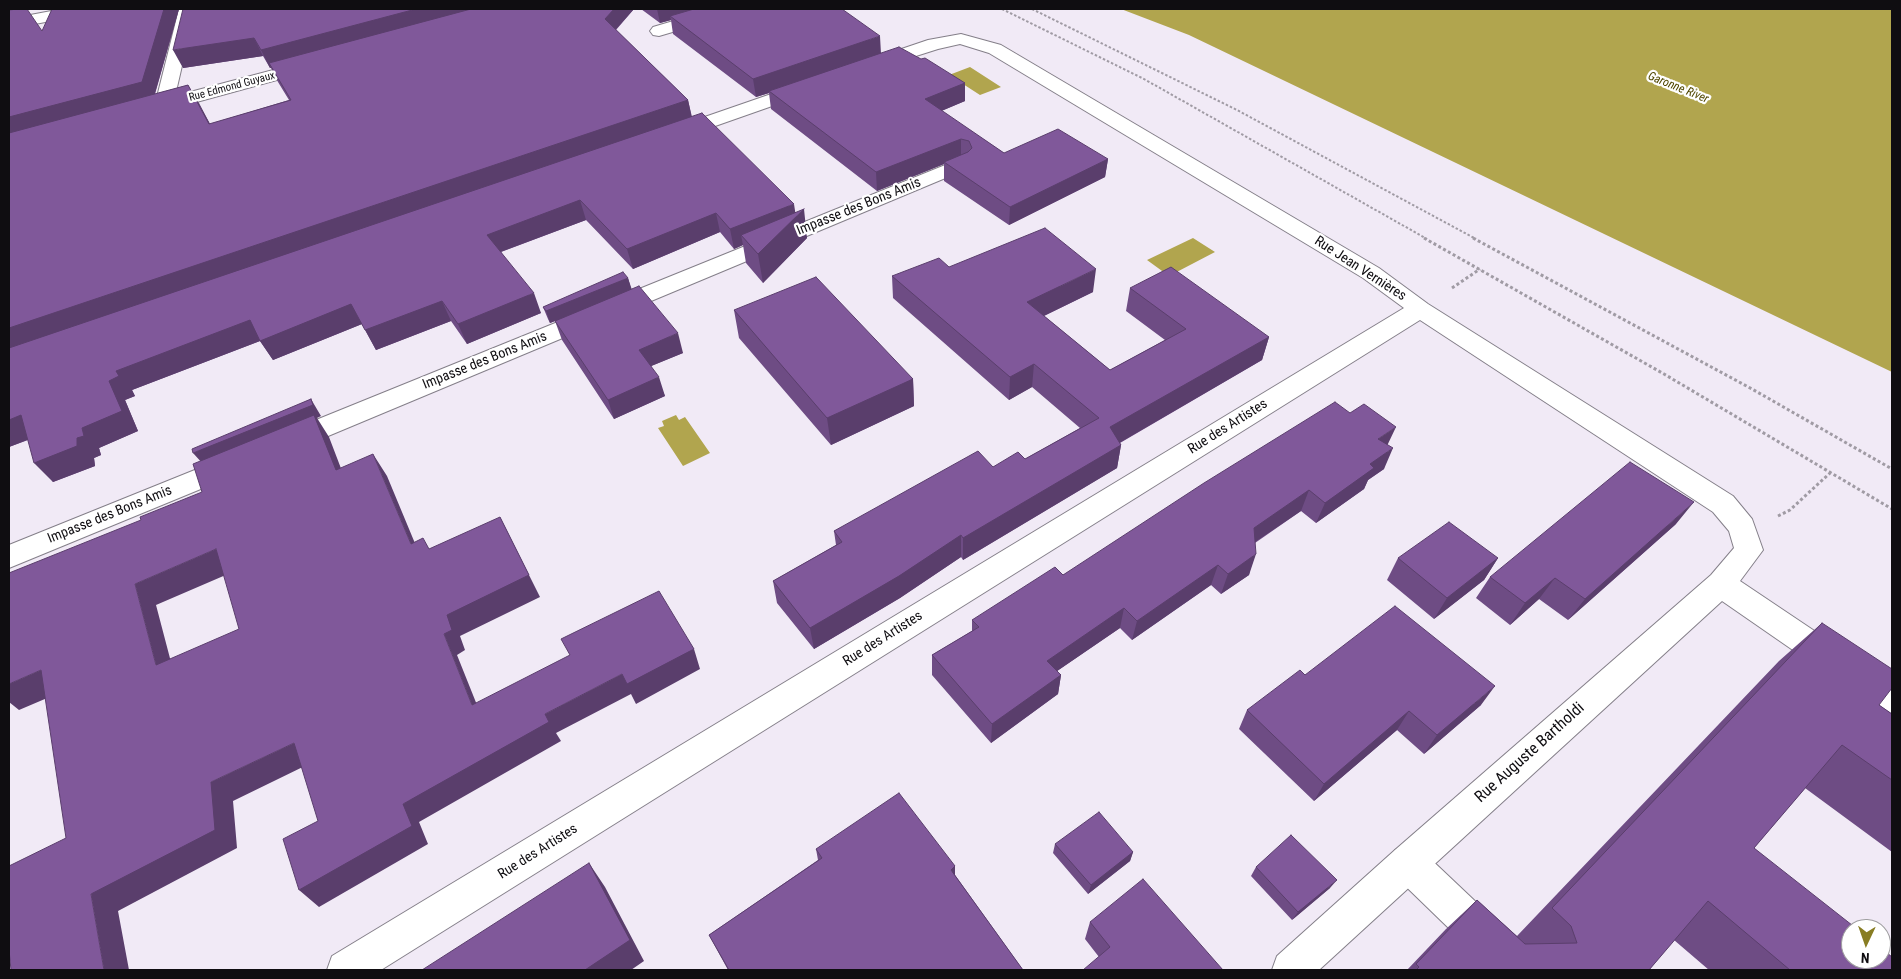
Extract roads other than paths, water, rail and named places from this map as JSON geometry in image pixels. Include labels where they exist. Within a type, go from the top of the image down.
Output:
[{"type":"street","points":[[9,24],[87,9]]},
{"type":"street","points":[[164,105],[187,9]]},
{"type":"street","points":[[659,30],[731,9]]},
{"type":"street","name":"Rue Jean Vernières","points":[[859,70],[934,44],[961,40],[995,48],[1371,273],[1420,309],[1723,504],[1742,527]]},
{"type":"street","name":"Rue Edmond Guyaux","points":[[145,110],[324,61]]},
{"type":"street","points":[[651,142],[821,83]]},
{"type":"street","name":"Impasse des Bons Amis","points":[[9,557],[960,166]]},
{"type":"street","name":"Rue des Artistes","points":[[346,970],[1420,309]]},
{"type":"street","name":"Rue Auguste Bartholdi","points":[[1291,970],[1721,584],[1749,550],[1742,527]]},
{"type":"street","points":[[1721,584],[1892,701]]},
{"type":"street","points":[[1408,863],[1519,970]]},
{"type":"water","name":"Garonne River","points":[[1121,9],[1892,9],[1892,372],[1189,35]]},
{"type":"water","points":[[970,67],[1001,87],[980,95],[949,75]]},
{"type":"water","points":[[1193,238],[1215,252],[1169,276],[1147,260]]},
{"type":"water","points":[[676,415],[679,420],[685,417],[710,453],[683,466],[658,428],[664,426],[662,421]]}]
